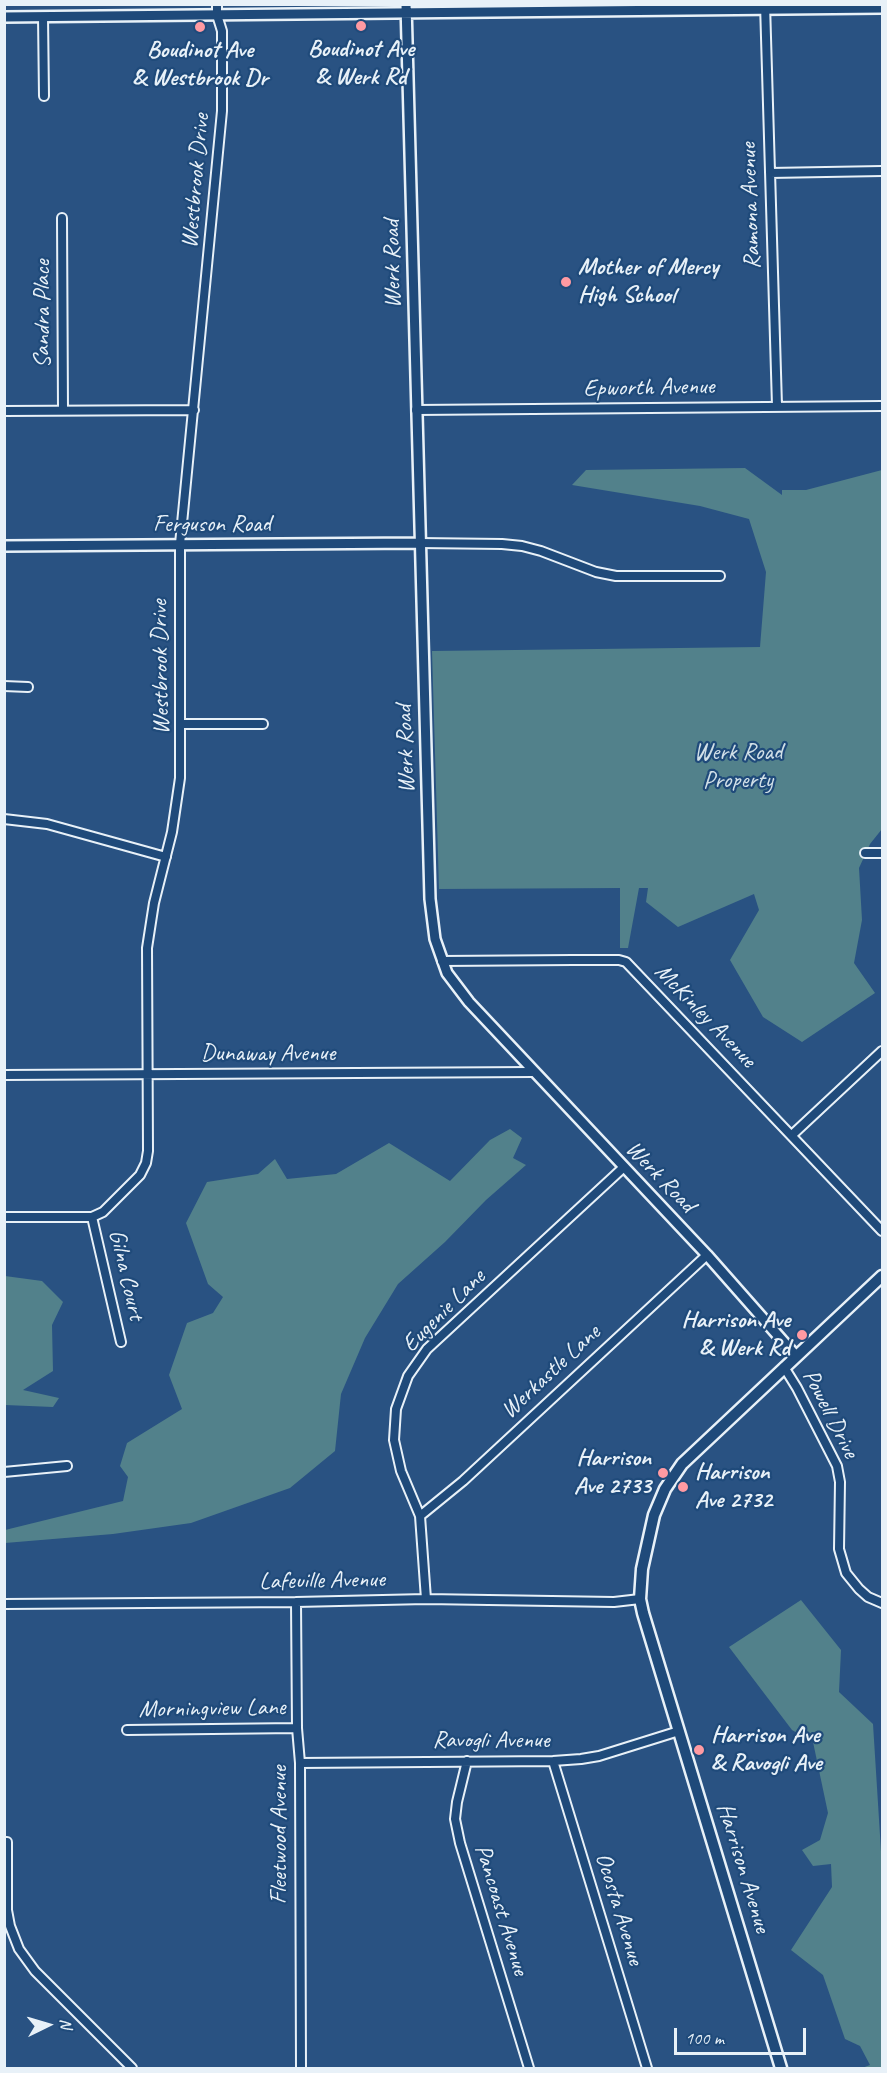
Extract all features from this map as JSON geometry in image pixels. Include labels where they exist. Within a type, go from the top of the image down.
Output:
[{"type":"main road","name":"Harrison Avenue","points":[[781,2068],[640,1599],[640,1584],[645,1546],[654,1515],[665,1489],[682,1464],[882,1276]]},
{"type":"street","name":"Westbrook Drive","points":[[92,1216],[103,1212],[134,1184],[146,1163],[149,1135],[147,948],[154,903],[178,798],[181,724],[180,544],[222,111],[222,31],[217,15],[217,4]]},
{"type":"street","name":"Ramona Avenue","points":[[766,7],[777,406]]},
{"type":"street","points":[[4,17],[217,15],[406,9],[882,8]]},
{"type":"street","name":"Werk Road","points":[[406,9],[430,899],[432,921],[442,961],[447,973],[462,993],[532,1072],[707,1255],[796,1356]]},
{"type":"street","points":[[43,17],[44,96]]},
{"type":"street","points":[[770,173],[882,171]]},
{"type":"street","name":"Sandra Place","points":[[62,218],[63,410]]},
{"type":"street","name":"Epworth Avenue","points":[[416,410],[882,406]]},
{"type":"street","points":[[4,411],[194,410]]},
{"type":"street","points":[[420,543],[502,543],[522,546],[596,572],[616,576],[720,576]]},
{"type":"street","name":"Ferguson Road","points":[[4,546],[420,543]]},
{"type":"street","points":[[4,686],[28,687]]},
{"type":"street","points":[[181,724],[263,724]]},
{"type":"street","points":[[4,819],[46,824],[166,856]]},
{"type":"street","points":[[865,853],[882,853]]},
{"type":"street","name":"McKinley Avenue","points":[[442,961],[619,960],[626,962],[882,1231]]},
{"type":"street","points":[[792,1135],[882,1051]]},
{"type":"street","name":"Dunaway Avenue","points":[[4,1075],[532,1072]]},
{"type":"street","name":"Eugenie Lane","points":[[426,1599],[420,1516],[401,1471],[394,1440],[396,1409],[408,1376],[427,1349],[624,1167]]},
{"type":"street","points":[[4,1217],[92,1216]]},
{"type":"street","name":"Gilna Court","points":[[92,1216],[121,1342]]},
{"type":"street","name":"Werkastle Lane","points":[[420,1516],[463,1481],[707,1255]]},
{"type":"street","name":"Powell Drive","points":[[784,1367],[837,1466],[840,1482],[839,1549],[846,1573],[858,1589],[882,1604]]},
{"type":"street","points":[[4,1472],[67,1466]]},
{"type":"street","name":"Lafeuille Avenue","points":[[4,1604],[426,1599],[614,1602],[640,1599]]},
{"type":"street","name":"Fleetwood Avenue","points":[[296,1602],[297,1728],[300,1763],[301,2068]]},
{"type":"street","name":"Morningview Lane","points":[[127,1730],[297,1728]]},
{"type":"street","name":"Ravogli Avenue","points":[[300,1763],[553,1761],[598,1756],[679,1731]]},
{"type":"street","name":"Pancoast Avenue","points":[[467,1761],[455,1819],[460,1843],[529,2068]]},
{"type":"street","name":"Ocosta Avenue","points":[[553,1761],[647,2068]]},
{"type":"street","points":[[4,1842],[7,1842],[7,1910],[10,1926],[19,1949],[35,1971],[132,2068]]},
{"type":"green space","name":"Werk Road Property","points":[[745,468],[782,495],[782,490],[806,490],[882,470],[882,829],[870,844],[859,868],[862,920],[854,963],[875,993],[802,1042],[763,1017],[730,960],[759,910],[754,894],[678,927],[646,902],[648,888],[639,888],[628,948],[620,948],[620,888],[439,889],[432,651],[760,647],[766,572],[749,519],[700,506],[572,485],[586,470]]},
{"type":"green space","points":[[510,1129],[522,1138],[513,1158],[526,1165],[398,1284],[365,1338],[341,1394],[335,1451],[290,1488],[191,1523],[113,1534],[5,1543],[5,1530],[123,1501],[128,1477],[120,1466],[127,1443],[182,1409],[169,1375],[187,1323],[213,1313],[223,1297],[208,1284],[186,1223],[207,1182],[258,1174],[275,1159],[287,1179],[336,1174],[389,1143],[450,1181],[490,1140]]},
{"type":"green space","points":[[5,1276],[42,1281],[63,1302],[52,1325],[53,1371],[23,1390],[59,1398],[53,1407],[5,1405]]},
{"type":"green space","points":[[801,1600],[841,1650],[839,1692],[873,1724],[882,1867],[882,2068],[862,2068],[870,2065],[860,2046],[845,2039],[823,1975],[791,1950],[832,1887],[831,1864],[813,1866],[802,1850],[820,1840],[828,1813],[813,1742],[792,1730],[729,1647]]},
{"type":"place","name":"Boudinot Ave & Werk Rd","points":[[361,26]]},
{"type":"place","name":"Boudinot Ave & Westbrook Dr","points":[[200,27]]},
{"type":"place","name":"Mother of Mercy High School","points":[[566,282]]},
{"type":"place","name":"Harrison Ave & Werk Rd","points":[[802,1335]]},
{"type":"place","name":"Harrison Ave 2733","points":[[663,1473]]},
{"type":"place","name":"Harrison Ave 2732","points":[[683,1487]]},
{"type":"place","name":"Harrison Ave & Ravogli Ave","points":[[699,1750]]}]
